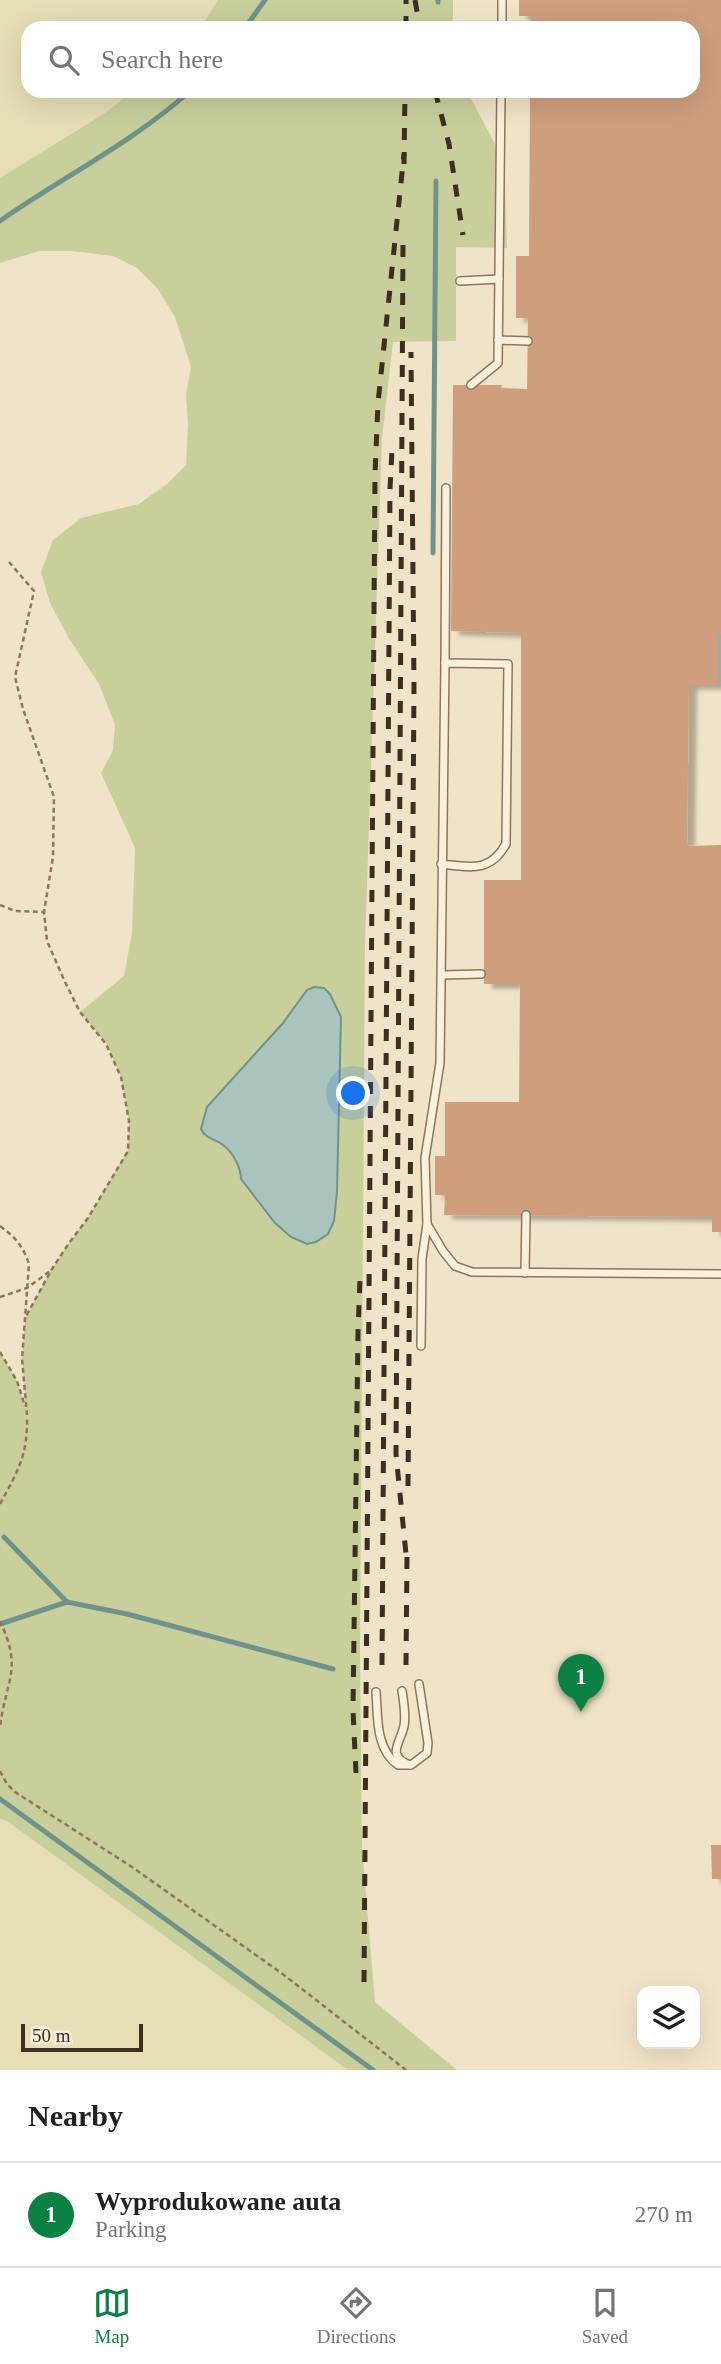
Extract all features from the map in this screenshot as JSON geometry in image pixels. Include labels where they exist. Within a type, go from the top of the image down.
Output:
[{"type":"lane","points":[[502,0],[502,21]]},
{"type":"lane","points":[[471,385],[498,363],[501,98]]},
{"type":"lane","points":[[460,281],[499,279]]},
{"type":"lane","points":[[498,340],[528,341]]},
{"type":"lane","points":[[421,1346],[422,1259],[427,1224],[425,1158],[440,1063],[446,488]]},
{"type":"lane","points":[[441,864],[478,867],[499,856],[506,844],[508,664],[445,663]]},
{"type":"lane","points":[[442,975],[481,974]]},
{"type":"lane","points":[[526,1216],[526,1273]]},
{"type":"lane","points":[[427,1224],[455,1266],[472,1272],[721,1274]]},
{"type":"lane","points":[[376,1692],[380,1733],[387,1756],[398,1765],[411,1765],[427,1754],[428,1743],[419,1684]]},
{"type":"lane","points":[[402,1691],[404,1724],[396,1750],[399,1758],[411,1765]]},
{"type":"path","points":[[9,562],[34,591],[15,677],[23,709],[54,797],[53,857],[44,912],[47,941],[80,1012],[106,1044],[121,1077],[129,1121],[128,1151],[88,1218],[52,1269],[25,1318]]},
{"type":"path","points":[[0,905],[15,911],[44,912]]},
{"type":"path","points":[[0,1226],[15,1236],[24,1249],[29,1264],[22,1359],[28,1442],[17,1476],[0,1504]]},
{"type":"path","points":[[0,1297],[27,1288],[52,1269]]},
{"type":"path","points":[[0,1352],[18,1381],[27,1415]]},
{"type":"path","points":[[0,1622],[11,1644],[13,1660],[13,1672],[0,1727]]},
{"type":"path","points":[[0,1773],[15,1792],[154,1882],[284,1975],[407,2070]]},
{"type":"shaded area","points":[[0,0],[218,0],[204,21],[21,21],[21,98],[124,98],[105,113],[0,178]]},
{"type":"shaded area","points":[[0,1819],[7,1821],[348,2070],[0,2070]]},
{"type":"green space","points":[[218,0],[453,0],[453,21],[204,21]]},
{"type":"green space","points":[[124,98],[471,98],[504,161],[507,248],[456,247],[456,341],[393,342],[382,438],[365,945],[360,1649],[362,1846],[375,2002],[457,2070],[348,2070],[7,1821],[0,1819],[0,1352],[17,1381],[26,1409],[22,1359],[25,1318],[52,1269],[88,1218],[128,1150],[129,1121],[121,1077],[106,1043],[80,1012],[124,976],[132,933],[135,848],[101,773],[113,750],[115,725],[99,684],[68,637],[50,603],[41,572],[53,540],[81,518],[139,504],[167,484],[186,465],[186,395],[191,367],[175,317],[157,288],[137,268],[113,256],[72,251],[39,251],[0,263],[0,178],[105,113]],"holes":[[[314,987],[339,1146],[334,1221],[275,1223],[258,1203],[234,1157],[223,1144],[277,1034],[303,996]]]},
{"type":"water","points":[[314,987],[324,988],[330,994],[341,1017],[337,1192],[334,1221],[328,1234],[307,1244],[291,1237],[275,1223],[241,1179],[238,1165],[230,1152],[205,1135],[201,1129],[207,1107],[283,1023],[307,990]]},
{"type":"building","points":[[519,0],[721,0],[721,634],[717,634],[717,685],[689,685],[687,846],[721,845],[721,1232],[712,1232],[712,1217],[444,1215],[445,1195],[435,1195],[435,1156],[445,1156],[445,1102],[519,1102],[520,984],[484,984],[484,880],[521,880],[521,633],[451,631],[453,385],[502,385],[501,388],[527,389],[528,318],[516,318],[516,256],[529,256],[530,98],[700,98],[700,21],[531,21],[531,16],[519,16]]},
{"type":"building","points":[[711,1845],[721,1845],[721,1879],[712,1879]]},
{"type":"waterway","points":[[250,21],[265,0]]},
{"type":"waterway","points":[[0,221],[145,127],[181,98]]},
{"type":"waterway","points":[[433,553],[436,181]]},
{"type":"waterway","points":[[4,1537],[67,1602]]},
{"type":"waterway","points":[[0,1624],[67,1602],[127,1614],[333,1669]]},
{"type":"waterway","points":[[0,1799],[373,2070]]},
{"type":"railway","points":[[406,0],[406,21]]},
{"type":"railway","points":[[415,0],[419,21]]},
{"type":"railway","points":[[404,164],[405,98]]},
{"type":"railway","points":[[437,98],[449,144],[463,235]]},
{"type":"railway","points":[[364,1982],[375,474],[378,403],[404,154]]},
{"type":"railway","points":[[403,245],[396,1454],[407,1564]]},
{"type":"railway","points":[[408,1486],[414,687],[411,352]]},
{"type":"railway","points":[[382,1665],[392,450]]},
{"type":"railway","points":[[356,1773],[353,1710],[360,1279]]},
{"type":"railway","points":[[406,1665],[407,1556]]},
{"type":"place","name":"Wyprodukowane auta","points":[[581,1712]]}]
